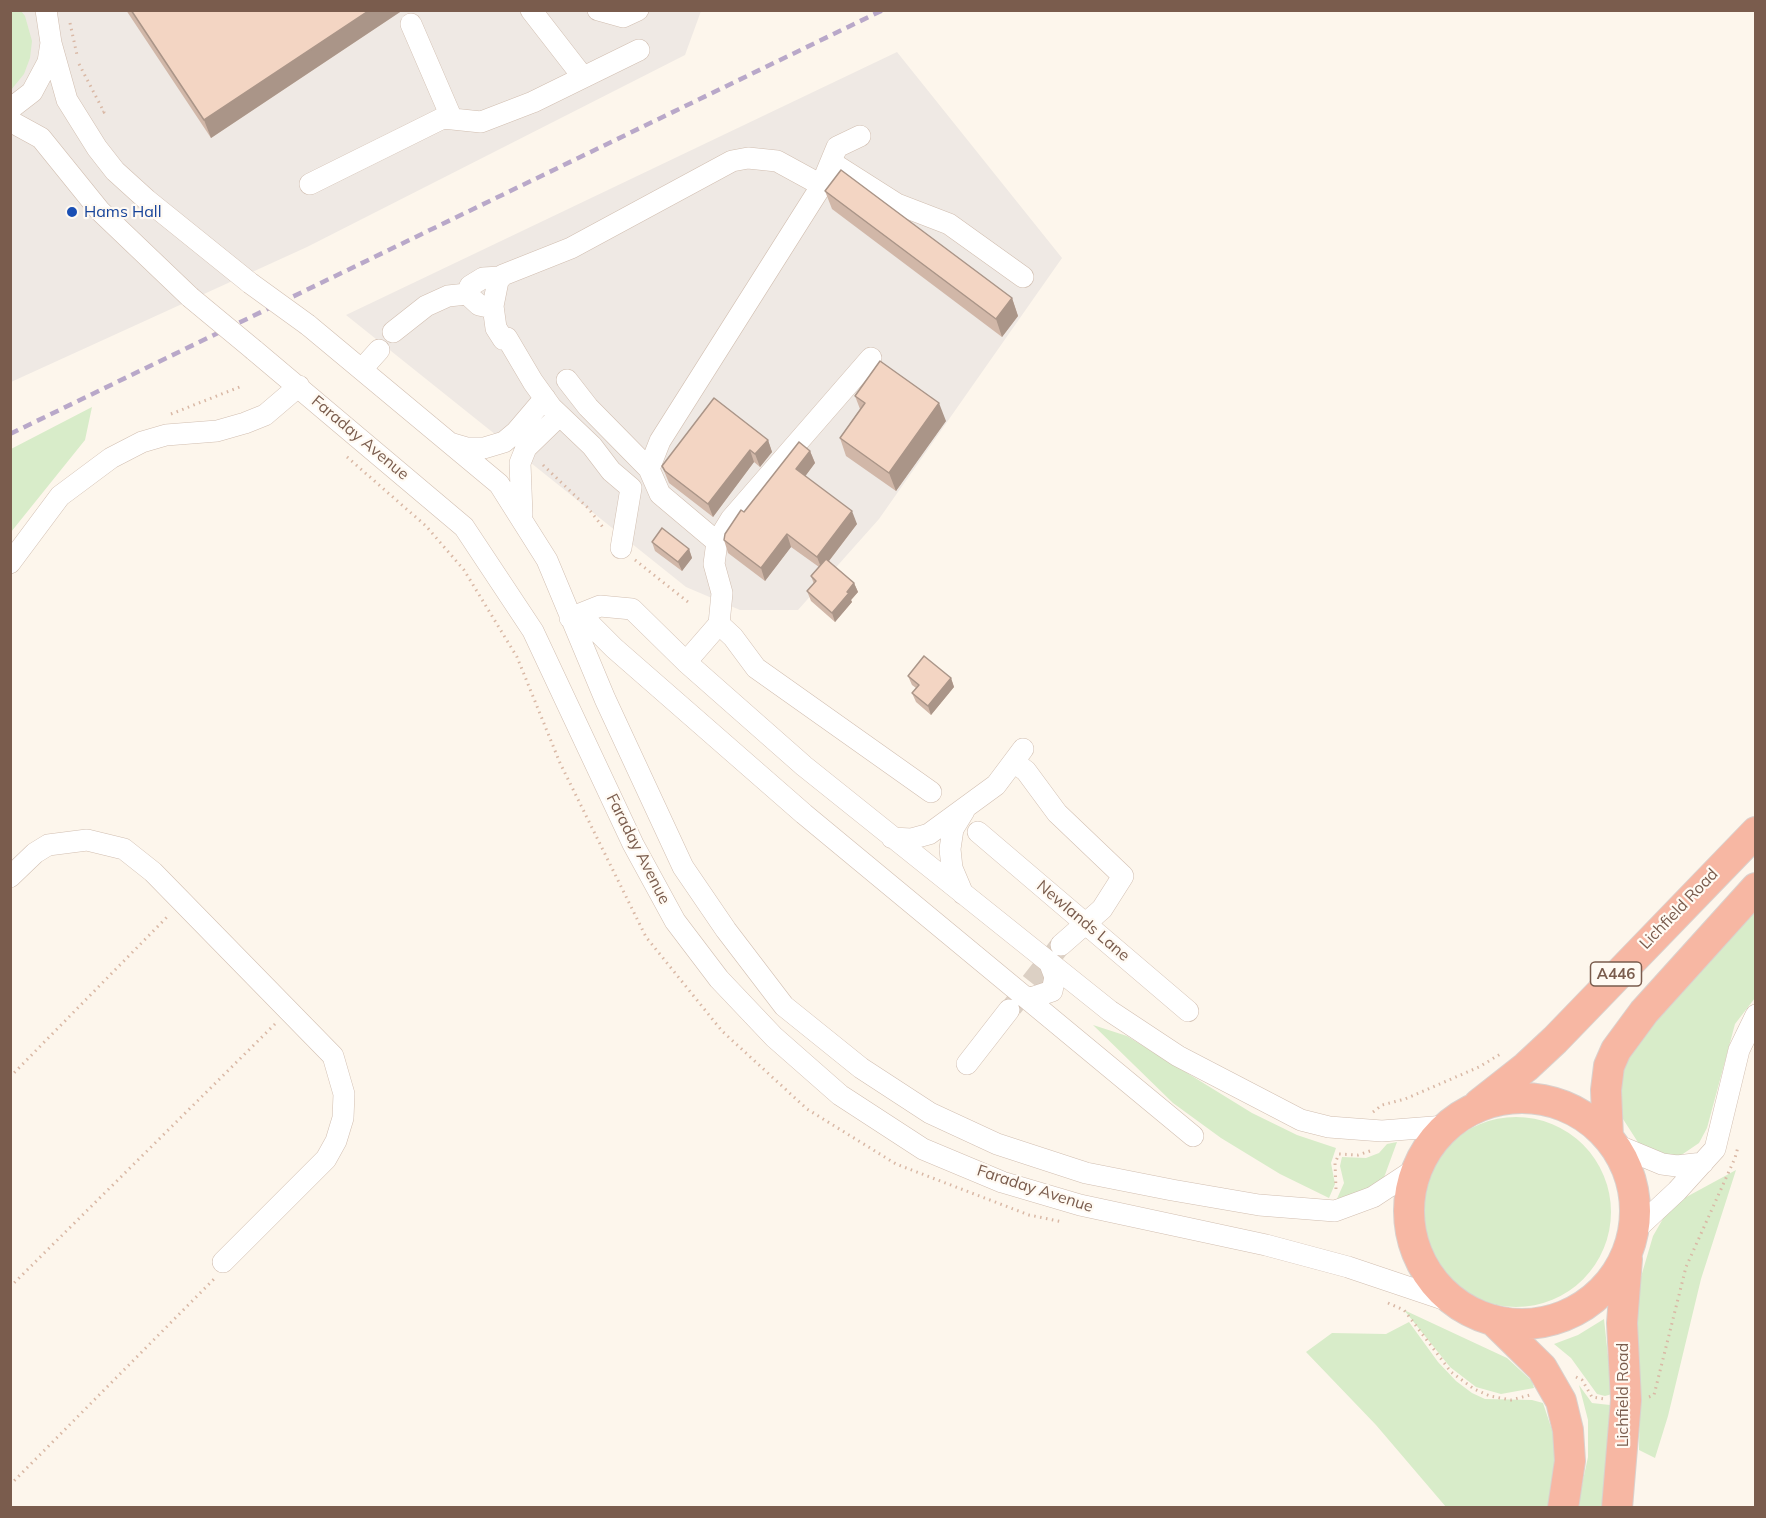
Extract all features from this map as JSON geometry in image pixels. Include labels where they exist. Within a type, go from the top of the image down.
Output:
[{"type":"highway","name":"Lichfield Road","points":[[1472,1110],[1526,1067],[1555,1040],[1755,832]]},
{"type":"highway","name":"A446","points":[[1611,1141],[1606,1090],[1609,1066],[1616,1050],[1644,1012],[1755,888]]},
{"type":"highway","points":[[1611,1141],[1577,1113],[1537,1100],[1516,1099],[1493,1102],[1472,1110],[1446,1126],[1428,1148],[1417,1168],[1411,1189],[1411,1231],[1417,1254],[1430,1277],[1458,1304],[1492,1320],[1517,1324],[1546,1322],[1570,1314],[1590,1302],[1607,1286],[1625,1258],[1631,1239]]},
{"type":"highway","name":"Lichfield Road","points":[[1611,1141],[1629,1174],[1635,1204],[1622,1323],[1626,1400],[1617,1508]]},
{"type":"highway","points":[[1492,1320],[1542,1368],[1560,1401],[1568,1430],[1570,1461],[1563,1508]]},
{"type":"street","name":"Faraday Avenue","points":[[46,10],[51,43],[66,99],[97,148],[115,171],[147,200],[250,283],[308,325],[362,369],[499,484],[547,560],[575,616],[683,867],[726,930],[784,1006],[861,1068],[930,1113],[997,1144],[1086,1173],[1259,1205],[1330,1211],[1373,1197],[1417,1168]]},
{"type":"street","points":[[598,10],[623,18],[638,10]]},
{"type":"street","points":[[538,13],[583,77]]},
{"type":"street","points":[[411,24],[452,119]]},
{"type":"street","points":[[10,109],[26,98],[42,78],[51,43]]},
{"type":"street","points":[[310,184],[443,118],[481,122],[533,102],[639,50]]},
{"type":"street","name":"Faraday Avenue","points":[[10,121],[20,123],[41,138],[99,211],[190,297],[299,386],[464,527],[533,631],[633,844],[675,921],[720,979],[774,1037],[840,1095],[923,1149],[1002,1182],[1080,1205],[1266,1245],[1348,1267],[1458,1304]]},
{"type":"street","points":[[649,468],[660,441],[821,185],[837,147],[860,136]]},
{"type":"street","points":[[467,294],[470,286],[483,278],[501,277],[571,248],[620,219],[732,161],[748,158],[777,161],[821,185]]},
{"type":"street","points":[[831,162],[897,204],[955,227],[1023,277]]},
{"type":"street","points":[[501,277],[493,309],[496,328],[503,339],[507,338],[559,416],[631,488],[621,548]]},
{"type":"street","points":[[467,294],[472,301],[486,309],[493,309]]},
{"type":"street","points":[[393,332],[426,306],[448,296],[467,294]]},
{"type":"street","points":[[362,369],[379,350]]},
{"type":"street","points":[[686,662],[718,624],[722,592],[714,564],[717,542],[731,519],[871,358]]},
{"type":"street","points":[[567,380],[588,407],[649,468],[660,494],[717,542]]},
{"type":"street","points":[[10,563],[60,496],[85,476],[131,447],[166,435],[217,431],[245,423],[265,415],[299,386]]},
{"type":"street","points":[[450,443],[467,448],[484,448],[504,442],[516,432],[545,398]]},
{"type":"street","points":[[522,519],[519,505],[520,463],[526,448],[559,416]]},
{"type":"street","points":[[575,616],[600,606],[632,609],[686,662],[804,766],[964,897],[1110,1011],[1178,1056],[1301,1120],[1329,1128],[1373,1130],[1446,1126]]},
{"type":"street","name":"Faraday Avenue","points":[[575,616],[804,814],[1017,1003],[1193,1136]]},
{"type":"street","points":[[718,624],[733,637],[756,668],[934,794],[963,808]]},
{"type":"street","points":[[892,838],[912,839],[929,834],[996,785],[1018,755],[1026,771],[1057,813],[1123,876],[1102,909],[1060,945]]},
{"type":"street","points":[[963,808],[953,829],[950,849],[952,868],[964,897]]},
{"type":"street","name":"Newlands Lane","points":[[978,832],[1088,919],[1188,1011]]},
{"type":"street","points":[[10,877],[35,853],[48,845],[69,840],[103,842],[124,849],[139,859],[333,1056],[344,1095],[343,1118],[336,1141],[326,1159],[223,1262]]},
{"type":"street","points":[[968,1064],[1017,1003],[1052,991],[1055,976],[1050,964]]},
{"type":"street","points":[[1631,1239],[1715,1149],[1731,1077],[1747,1029],[1755,1015]]},
{"type":"street","points":[[1611,1141],[1662,1164],[1677,1166],[1703,1163]]},
{"type":"path","points":[[68,18],[78,63],[104,112]]},
{"type":"path","points":[[166,435],[159,417],[242,386]]},
{"type":"path","points":[[344,453],[426,526],[464,570],[517,657],[560,763],[646,937],[722,1031],[807,1109],[896,1164],[1019,1212],[1063,1222]]},
{"type":"path","points":[[543,465],[588,508],[621,548],[688,602]]},
{"type":"path","points":[[10,1077],[150,937],[180,900]]},
{"type":"path","points":[[10,1287],[290,1010]]},
{"type":"path","points":[[1330,1211],[1338,1184],[1335,1162],[1339,1154],[1371,1152],[1375,1148],[1372,1114],[1375,1108],[1479,1068],[1509,1049]]},
{"type":"path","points":[[1642,1400],[1654,1395],[1686,1267],[1735,1158],[1740,1136]]},
{"type":"path","points":[[10,1485],[223,1270],[223,1262]]},
{"type":"path","points":[[1383,1300],[1404,1310],[1451,1372],[1474,1389],[1490,1396],[1511,1400],[1537,1393]]},
{"type":"path","points":[[1572,1374],[1582,1380],[1592,1397],[1610,1399]]},
{"type":"shaded area","points":[[11,11],[701,11],[685,55],[307,247],[11,382]]},
{"type":"shaded area","points":[[897,52],[1062,258],[879,519],[798,610],[740,610],[686,587],[346,315]]},
{"type":"green space","points":[[11,10],[21,11],[25,16],[32,41],[30,58],[24,74],[11,90]]},
{"type":"green space","points":[[92,407],[85,440],[11,532],[11,449]]},
{"type":"green space","points":[[1755,903],[1755,998],[1735,1024],[1707,1128],[1699,1143],[1677,1158],[1641,1147],[1623,1119],[1619,1103],[1624,1066],[1651,1026]]},
{"type":"green space","points":[[1093,1025],[1127,1036],[1252,1113],[1297,1135],[1336,1148],[1331,1163],[1335,1184],[1329,1198],[1280,1174],[1221,1138],[1173,1103]]},
{"type":"green space","points":[[1516,1117],[1543,1121],[1569,1133],[1583,1145],[1595,1159],[1607,1185],[1611,1212],[1607,1239],[1595,1265],[1583,1279],[1569,1291],[1543,1303],[1516,1307],[1489,1303],[1463,1291],[1449,1279],[1437,1265],[1425,1239],[1421,1212],[1425,1185],[1437,1159],[1449,1145],[1463,1133],[1489,1121]]},
{"type":"green space","points":[[1397,1142],[1382,1183],[1336,1201],[1344,1183],[1340,1166],[1342,1157],[1366,1158],[1379,1153],[1387,1144]]},
{"type":"green space","points":[[1736,1170],[1701,1279],[1668,1416],[1655,1458],[1639,1450],[1640,1374],[1636,1337],[1638,1287],[1653,1236],[1664,1217],[1679,1201]]},
{"type":"green space","points":[[1404,1310],[1507,1358],[1532,1381],[1534,1388],[1501,1394],[1476,1387],[1450,1367]]},
{"type":"green space","points":[[1604,1319],[1612,1394],[1605,1396],[1597,1394],[1571,1358],[1554,1344],[1578,1335]]},
{"type":"green space","points":[[1409,1322],[1438,1362],[1456,1381],[1472,1393],[1485,1399],[1532,1400],[1543,1403],[1553,1433],[1555,1464],[1549,1507],[1446,1507],[1376,1425],[1306,1352],[1332,1333],[1386,1334]]},
{"type":"green space","points":[[1579,1385],[1592,1403],[1610,1405],[1610,1450],[1604,1507],[1577,1508],[1588,1457],[1588,1420]]},
{"type":"building","points":[[131,10],[370,10],[204,120]]},
{"type":"building","points":[[841,170],[1012,298],[996,319],[825,191]]},
{"type":"building","points":[[880,361],[939,403],[889,473],[840,438],[865,403],[855,396]]},
{"type":"building","points":[[714,398],[768,440],[755,454],[750,450],[708,504],[665,471],[662,466]]},
{"type":"building","points":[[799,442],[810,451],[796,469],[852,511],[817,557],[787,534],[761,568],[724,540],[725,534],[741,510],[744,512]]},
{"type":"building","points":[[662,528],[689,549],[678,562],[652,542]]},
{"type":"building","points":[[826,559],[854,583],[847,592],[849,593],[832,613],[807,591],[816,581],[811,576]]},
{"type":"building","points":[[924,656],[951,678],[928,706],[912,693],[919,685],[908,676]]},
{"type":"tunnel","points":[[1012,1007],[1059,947]]},
{"type":"railway","points":[[10,434],[883,10]]},
{"type":"place","name":"Hams Hall","points":[[72,212]]}]
